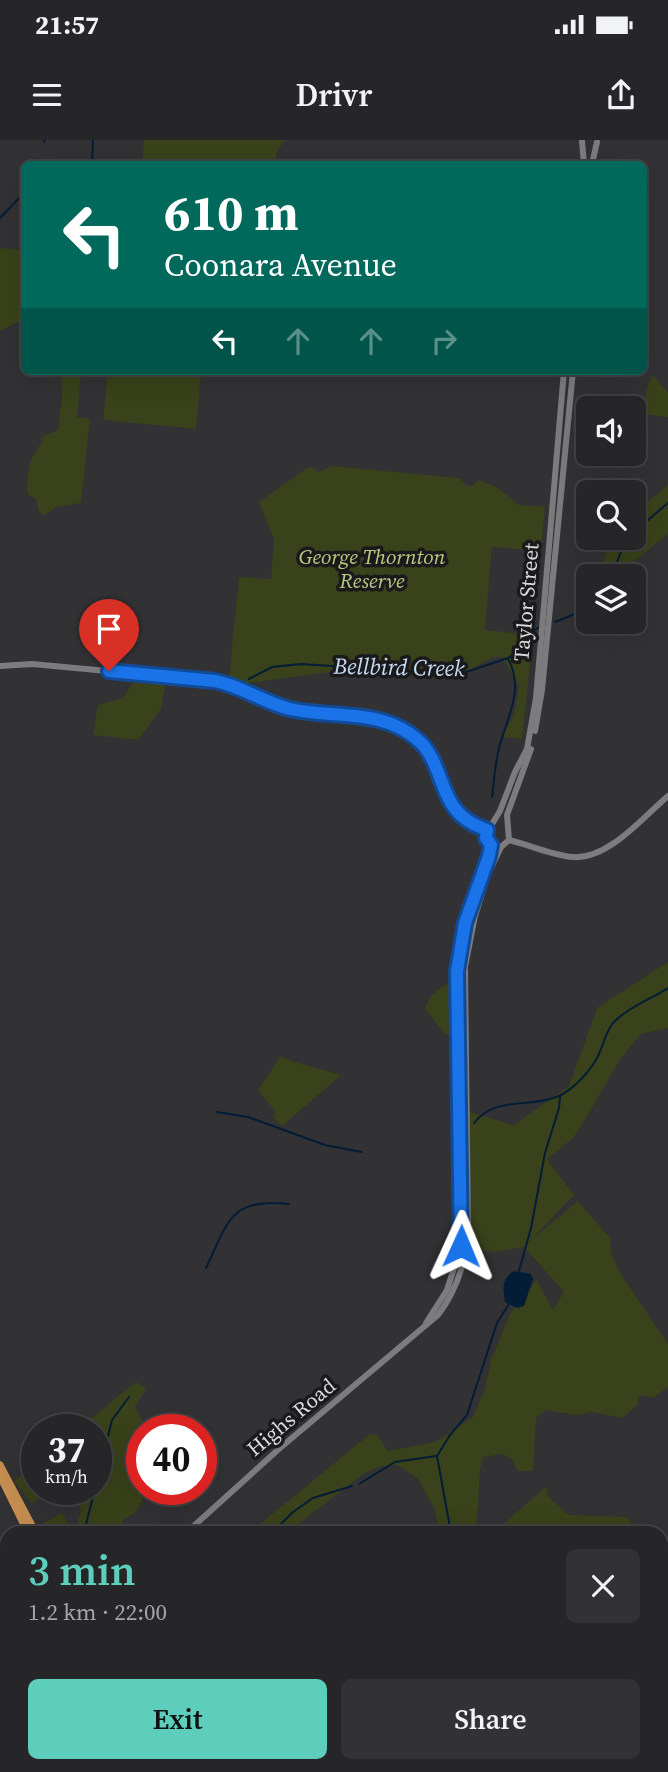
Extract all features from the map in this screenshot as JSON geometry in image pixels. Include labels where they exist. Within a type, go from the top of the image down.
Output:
[{"type":"main road","points":[[0,1465],[32,1526]]},
{"type":"main road","points":[[0,1476],[25,1526]]},
{"type":"street","points":[[582,140],[589,144],[598,141]]},
{"type":"street","points":[[582,140],[584,161]]},
{"type":"street","points":[[593,161],[598,141]]},
{"type":"street","name":"Taylor Street","points":[[488,828],[500,811],[529,742],[536,698],[564,375]]},
{"type":"street","name":"Taylor Street","points":[[508,828],[507,815],[530,755],[540,707],[573,375]]},
{"type":"street","points":[[0,666],[32,664],[229,683],[292,709],[390,722],[407,731],[425,746],[435,761],[448,797],[464,818],[488,828],[501,824],[508,828],[509,840]]},
{"type":"street","points":[[509,840],[564,856],[588,856],[608,848],[668,796]]},
{"type":"street","points":[[488,828],[486,838],[491,845],[501,847],[509,840]]},
{"type":"street","name":"Highs Road","points":[[421,1330],[447,1290],[458,1259],[462,1231],[457,971],[465,923],[491,845]]},
{"type":"street","name":"Highs Road","points":[[194,1526],[280,1448],[421,1330],[443,1309],[462,1270],[467,1248],[465,967],[475,916],[488,874],[501,847]]},
{"type":"street","points":[[461,1158],[464,1156],[466,1138]]},
{"type":"green space","points":[[144,140],[285,140],[277,151],[275,161],[142,161]]},
{"type":"green space","points":[[0,248],[21,250],[21,320],[0,331]]},
{"type":"green space","points":[[61,375],[81,375],[77,417],[90,419],[81,503],[56,507],[44,516],[39,511],[36,499],[28,494],[28,473],[31,461],[42,443],[41,437],[58,430],[62,398]]},
{"type":"green space","points":[[108,375],[201,375],[196,429],[103,420]]},
{"type":"green space","points":[[653,375],[668,393],[668,417],[646,414],[648,384]]},
{"type":"green space","name":"George Thornton Reserve","points":[[332,466],[459,478],[467,486],[472,486],[479,480],[497,487],[519,505],[545,507],[541,551],[492,547],[485,630],[533,635],[522,739],[502,737],[514,715],[519,686],[502,657],[494,657],[466,672],[437,680],[420,670],[418,660],[248,683],[229,677],[239,577],[271,579],[274,540],[259,502],[307,468],[312,467],[318,472]]},
{"type":"green space","points":[[668,485],[668,534],[631,564],[603,564],[607,550],[646,550],[646,503]]},
{"type":"green space","points":[[134,681],[163,683],[165,686],[161,709],[138,740],[93,735],[98,705],[123,698]]},
{"type":"green space","points":[[668,962],[668,1028],[641,1034],[621,1058],[572,1139],[547,1159],[574,1195],[531,1240],[578,1201],[610,1238],[611,1253],[622,1276],[668,1344],[668,1387],[653,1398],[644,1395],[638,1398],[638,1405],[622,1418],[592,1412],[576,1415],[546,1410],[536,1418],[533,1471],[518,1471],[510,1457],[500,1454],[483,1457],[476,1526],[441,1526],[418,1479],[398,1465],[381,1466],[363,1474],[296,1526],[258,1526],[370,1434],[377,1435],[388,1451],[435,1442],[473,1417],[486,1385],[491,1360],[510,1314],[537,1280],[553,1310],[564,1292],[524,1247],[496,1252],[471,1249],[469,1112],[514,1125],[569,1086],[597,1008]]},
{"type":"green space","points":[[452,982],[452,1037],[444,1033],[425,1009],[435,992]]},
{"type":"green space","points":[[281,1056],[341,1075],[282,1126],[273,1117],[276,1112],[258,1090]]},
{"type":"green space","points":[[136,1382],[146,1389],[135,1406],[139,1414],[126,1414],[126,1505],[140,1506],[131,1516],[123,1519],[122,1526],[72,1526],[78,1522],[80,1505],[112,1505],[112,1414],[97,1414]]},
{"type":"green space","points":[[21,1476],[21,1490],[14,1481]]},
{"type":"green space","points":[[547,1486],[547,1496],[569,1515],[628,1517],[632,1526],[501,1526]]},
{"type":"green space","points":[[62,1513],[69,1526],[39,1526]]},
{"type":"water","points":[[514,1271],[531,1274],[533,1279],[524,1306],[517,1308],[505,1302],[504,1292],[505,1281]]},
{"type":"waterway","points":[[92,161],[93,140]]},
{"type":"waterway","points":[[0,218],[21,196]]},
{"type":"waterway","name":"Bellbird Creek","points":[[646,522],[668,503]]},
{"type":"waterway","name":"Bellbird Creek","points":[[616,564],[622,550]]},
{"type":"waterway","name":"Bellbird Creek","points":[[555,622],[576,614]]},
{"type":"waterway","name":"Bellbird Creek","points":[[249,679],[272,667],[301,664],[410,671],[442,669],[463,673],[508,658],[517,652],[539,627]]},
{"type":"waterway","points":[[492,797],[498,754],[515,692],[513,670],[508,659]]},
{"type":"waterway","points":[[474,1123],[492,1109],[548,1100],[565,1093],[594,1063],[613,1023],[632,1008],[668,988]]},
{"type":"waterway","points":[[519,1271],[560,1097]]},
{"type":"waterway","points":[[217,1112],[248,1117],[325,1145],[362,1152]]},
{"type":"waterway","points":[[206,1268],[226,1226],[243,1209],[269,1203],[289,1204]]},
{"type":"waterway","points":[[450,1526],[437,1456],[467,1415],[497,1323],[509,1304]]},
{"type":"waterway","points":[[112,1420],[129,1397]]},
{"type":"waterway","points":[[359,1484],[395,1462],[436,1456]]},
{"type":"waterway","points":[[279,1526],[313,1498],[352,1486]]},
{"type":"waterway","points":[[86,1526],[91,1505]]},
{"type":"route","points":[[109,671],[229,683],[283,707],[390,722],[407,731],[425,746],[439,769],[448,797],[455,808],[464,818],[487,830],[486,838],[491,845],[489,856],[465,923],[457,971],[461,1246]]}]
